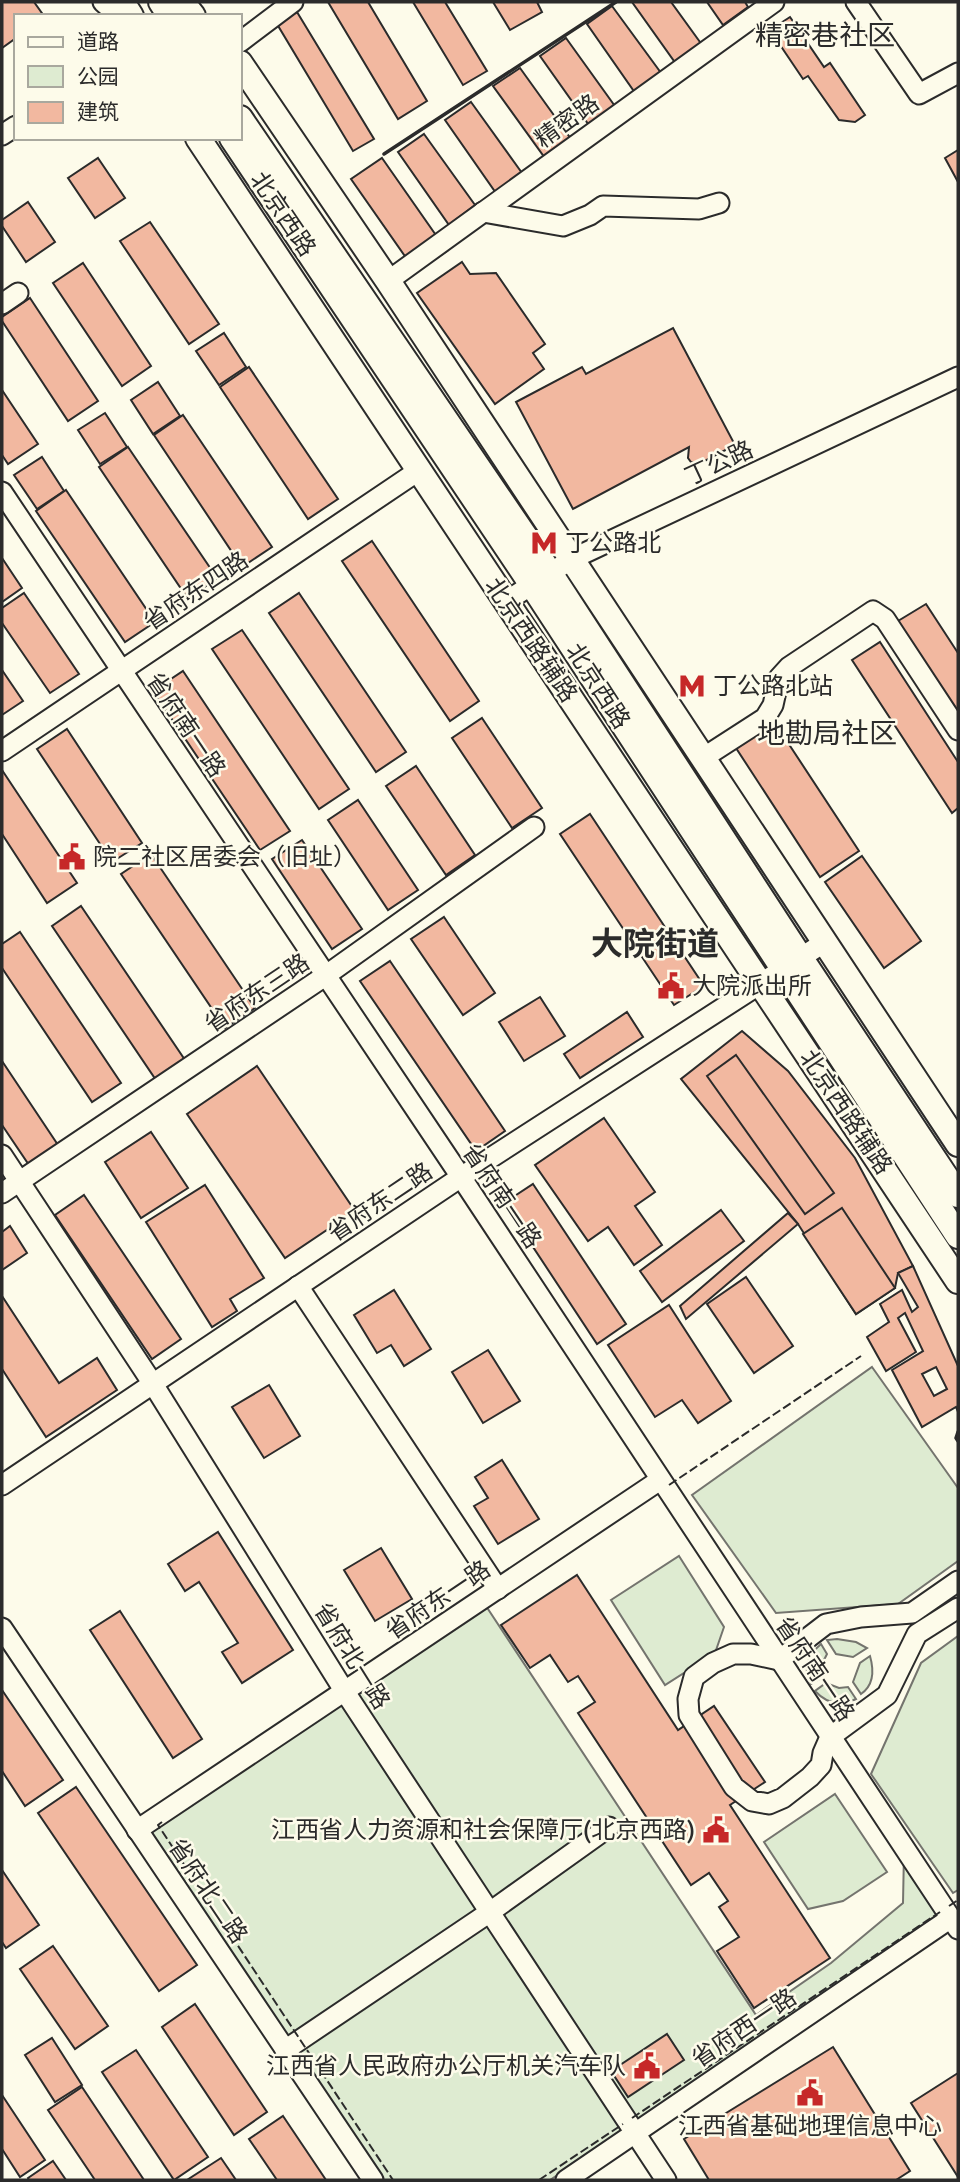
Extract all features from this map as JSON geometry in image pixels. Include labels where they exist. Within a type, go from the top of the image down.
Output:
[{"type":"main road","points":[[161,2],[183,10]]},
{"type":"main road","points":[[242,66],[388,281],[958,1144]]},
{"type":"main road","name":"北京西路","points":[[242,121],[791,963],[958,1236]]},
{"type":"main road","name":"北京西路辅路","points":[[199,140],[958,1282]]},
{"type":"main road","name":"北京西路","points":[[233,140],[541,579]]},
{"type":"main road","name":"北京西路","points":[[791,963],[958,1195]]},
{"type":"street","points":[[103,2],[117,14]]},
{"type":"street","points":[[242,40],[293,2]]},
{"type":"street","name":"精密路","points":[[388,281],[774,2]]},
{"type":"street","points":[[856,2],[919,94],[958,73]]},
{"type":"street","points":[[482,212],[563,226],[590,215],[603,206],[699,209],[719,203]]},
{"type":"street","name":"丁公路","points":[[506,602],[572,559],[958,377]]},
{"type":"street","name":"省府东四路","points":[[2,751],[418,471]]},
{"type":"street","name":"省府南一路","points":[[2,492],[461,1177],[954,1924]]},
{"type":"street","points":[[703,758],[765,718],[773,705],[779,678],[789,667],[873,611],[885,619],[958,730]]},
{"type":"street","name":"省府东三路","points":[[2,1193],[325,976],[534,827]]},
{"type":"street","name":"省府东二路","points":[[2,1485],[461,1177],[824,942]]},
{"type":"street","name":"省府北一路","points":[[2,1155],[153,1384],[345,1692],[666,2180]]},
{"type":"street","points":[[298,1286],[498,1589]]},
{"type":"street","name":"省府东一路","points":[[137,1830],[660,1480]]},
{"type":"street","points":[[958,1581],[912,1613],[861,1617],[826,1624],[779,1660],[751,1654],[733,1654],[713,1663],[694,1677],[688,1699],[689,1715],[734,1787],[752,1801],[769,1804],[783,1798],[810,1777],[821,1765],[830,1737],[887,1695],[918,1634],[958,1608]]},
{"type":"street","name":"省府北二路","points":[[2,1628],[373,2180]]},
{"type":"street","points":[[285,2050],[490,1912],[609,1827]]},
{"type":"street","name":"省府西一路","points":[[566,2180],[954,1924]]},
{"type":"green space","points":[[872,1367],[958,1488],[958,1561],[898,1604],[776,1613],[692,1495]]},
{"type":"green space","points":[[679,1556],[724,1627],[715,1653],[665,1685],[611,1600]]},
{"type":"green space","points":[[484,1603],[756,2015],[831,1963],[903,1903],[904,1852],[945,1916],[550,2180],[384,2180],[146,1831]]},
{"type":"green space","points":[[958,1636],[958,1890],[953,1893],[871,1774],[921,1663]]},
{"type":"green space","points":[[827,1640],[856,1642],[867,1648],[853,1657],[836,1654]]},
{"type":"green space","points":[[821,1644],[827,1654],[823,1662],[823,1677],[811,1684],[807,1673],[808,1662]]},
{"type":"green space","points":[[870,1656],[872,1677],[861,1694],[853,1682],[860,1663]]},
{"type":"green space","points":[[826,1683],[839,1688],[848,1687],[856,1699],[834,1703],[824,1699],[815,1691]]},
{"type":"green space","points":[[835,1794],[887,1872],[843,1901],[808,1909],[764,1842]]},
{"type":"building","points":[[2,2],[34,2],[43,14],[14,14],[14,39],[2,48]]},
{"type":"building","points":[[328,2],[368,2],[427,101],[398,119]]},
{"type":"building","points":[[413,2],[445,2],[487,71],[463,85]]},
{"type":"building","points":[[493,2],[537,2],[542,12],[510,30]]},
{"type":"building","points":[[632,2],[671,2],[705,49],[679,68]]},
{"type":"building","points":[[707,2],[745,2],[748,7],[723,25]]},
{"type":"building","points":[[612,6],[664,77],[638,97],[587,24]]},
{"type":"building","points":[[297,12],[374,139],[353,151],[277,24]]},
{"type":"building","points":[[790,17],[824,67],[830,63],[865,115],[855,122],[839,120],[808,76],[803,79],[770,30]]},
{"type":"building","points":[[566,38],[617,109],[591,128],[540,56]]},
{"type":"building","points":[[520,68],[571,139],[545,158],[493,86]]},
{"type":"building","points":[[471,102],[522,173],[496,193],[445,120]]},
{"type":"building","points":[[424,134],[475,205],[449,225],[398,152]]},
{"type":"building","points":[[958,150],[958,182],[945,158]]},
{"type":"building","points":[[98,158],[125,198],[95,218],[68,178]]},
{"type":"building","points":[[382,158],[447,251],[416,272],[351,179]]},
{"type":"building","points":[[28,202],[55,242],[26,262],[2,226],[2,220]]},
{"type":"building","points":[[150,222],[219,324],[189,344],[120,241]]},
{"type":"building","points":[[462,262],[470,274],[496,273],[545,344],[533,353],[544,369],[495,404],[417,293]]},
{"type":"building","points":[[83,263],[151,366],[122,386],[53,283]]},
{"type":"building","points":[[30,298],[98,401],[68,421],[2,321],[2,317]]},
{"type":"building","points":[[673,328],[735,445],[699,464],[688,458],[689,447],[573,509],[516,402],[582,367],[586,374]]},
{"type":"building","points":[[224,333],[246,367],[219,385],[196,351]]},
{"type":"building","points":[[249,367],[338,499],[308,519],[220,387]]},
{"type":"building","points":[[158,382],[180,416],[153,434],[131,400]]},
{"type":"building","points":[[2,390],[38,444],[8,464],[2,455]]},
{"type":"building","points":[[105,413],[127,447],[100,464],[78,430]]},
{"type":"building","points":[[183,415],[272,547],[242,567],[154,435]]},
{"type":"building","points":[[128,447],[217,578],[188,599],[99,467]]},
{"type":"building","points":[[42,457],[64,491],[37,509],[14,475]]},
{"type":"building","points":[[66,490],[155,622],[125,642],[36,511]]},
{"type":"building","points":[[372,541],[479,701],[450,721],[342,561]]},
{"type":"building","points":[[2,558],[22,588],[2,602]]},
{"type":"building","points":[[24,593],[79,674],[50,693],[2,623],[2,608]]},
{"type":"building","points":[[299,593],[406,752],[376,772],[269,613]]},
{"type":"building","points":[[926,604],[958,653],[958,713],[898,621]]},
{"type":"building","points":[[242,630],[349,789],[319,809],[212,649]]},
{"type":"building","points":[[880,642],[958,762],[958,808],[952,813],[852,660]]},
{"type":"building","points":[[2,670],[23,701],[2,715]]},
{"type":"building","points":[[183,671],[290,831],[260,850],[153,691]]},
{"type":"building","points":[[482,718],[542,808],[512,828],[452,738]]},
{"type":"building","points":[[775,723],[859,851],[820,877],[736,748]]},
{"type":"building","points":[[67,729],[142,843],[112,862],[37,749]]},
{"type":"building","points":[[416,766],[475,855],[446,875],[386,786]]},
{"type":"building","points":[[2,770],[77,883],[47,903],[2,834]]},
{"type":"building","points":[[358,800],[418,890],[388,910],[328,820]]},
{"type":"building","points":[[590,814],[704,986],[674,1005],[560,834]]},
{"type":"building","points":[[302,840],[362,929],[332,949],[272,859]]},
{"type":"building","points":[[151,854],[255,1008],[225,1028],[121,874]]},
{"type":"building","points":[[862,856],[921,941],[884,968],[825,882]]},
{"type":"building","points":[[81,906],[185,1060],[156,1080],[52,926]]},
{"type":"building","points":[[444,917],[495,993],[463,1015],[411,939]]},
{"type":"building","points":[[20,932],[121,1083],[92,1102],[2,968],[2,944]]},
{"type":"building","points":[[390,961],[505,1131],[476,1151],[360,981]]},
{"type":"building","points":[[540,997],[565,1036],[524,1061],[499,1022]]},
{"type":"building","points":[[627,1012],[643,1037],[580,1078],[564,1054]]},
{"type":"building","points":[[742,1031],[788,1071],[855,1158],[913,1266],[898,1273],[895,1288],[856,1314],[798,1224],[681,1079]]},
{"type":"building","points":[[736,1055],[834,1193],[805,1214],[707,1076]]},
{"type":"building","points":[[2,1061],[58,1145],[29,1165],[2,1125]]},
{"type":"building","points":[[257,1066],[355,1211],[285,1258],[187,1114]]},
{"type":"building","points":[[604,1118],[655,1192],[635,1206],[662,1245],[634,1265],[608,1227],[588,1241],[535,1165]]},
{"type":"building","points":[[151,1132],[188,1188],[141,1218],[105,1162]]},
{"type":"building","points":[[533,1184],[626,1324],[597,1344],[504,1203]]},
{"type":"building","points":[[205,1185],[264,1278],[230,1299],[237,1311],[212,1327],[146,1222]]},
{"type":"building","points":[[84,1195],[181,1339],[152,1359],[55,1215]]},
{"type":"building","points":[[842,1208],[895,1288],[856,1314],[803,1234]]},
{"type":"building","points":[[721,1210],[744,1241],[662,1302],[640,1271]]},
{"type":"building","points":[[788,1213],[798,1224],[686,1319],[680,1306]]},
{"type":"building","points":[[10,1226],[27,1253],[2,1270],[2,1232]]},
{"type":"building","points":[[913,1266],[958,1366],[958,1412],[956,1407],[922,1427],[892,1370],[923,1351],[905,1313],[898,1318],[916,1352],[886,1371],[867,1337],[889,1322],[880,1304],[902,1290],[912,1312],[918,1307],[898,1273]],"holes":[[[936,1367],[947,1389],[934,1396],[922,1374]]]},
{"type":"building","points":[[746,1277],[793,1346],[754,1373],[707,1304]]},
{"type":"building","points":[[394,1290],[431,1349],[404,1366],[391,1345],[377,1353],[354,1315]]},
{"type":"building","points":[[2,1296],[59,1383],[97,1358],[117,1390],[46,1437],[2,1369]]},
{"type":"building","points":[[669,1305],[731,1401],[698,1423],[682,1400],[655,1417],[608,1345]]},
{"type":"building","points":[[488,1350],[520,1401],[483,1423],[452,1372]]},
{"type":"building","points":[[269,1385],[300,1436],[264,1458],[232,1407]]},
{"type":"building","points":[[502,1460],[539,1519],[498,1544],[474,1506],[488,1498],[475,1477]]},
{"type":"building","points":[[218,1532],[293,1650],[242,1683],[222,1652],[238,1643],[199,1582],[185,1591],[168,1564]]},
{"type":"building","points":[[381,1548],[412,1599],[375,1621],[344,1570]]},
{"type":"building","points":[[577,1575],[678,1730],[714,1706],[765,1782],[730,1805],[830,1958],[754,2008],[717,1951],[739,1937],[719,1907],[728,1901],[709,1873],[691,1885],[578,1713],[595,1702],[578,1676],[568,1682],[550,1655],[530,1668],[501,1625]]},
{"type":"building","points":[[120,1611],[202,1739],[173,1758],[90,1630]]},
{"type":"building","points":[[2,1690],[63,1780],[25,1806],[2,1771]]},
{"type":"building","points":[[76,1787],[197,1965],[159,1991],[38,1813]]},
{"type":"building","points":[[2,1870],[39,1925],[6,1948],[2,1942]]},
{"type":"building","points":[[53,1946],[108,2026],[75,2049],[20,1969]]},
{"type":"building","points":[[195,2004],[267,2112],[234,2135],[162,2027]]},
{"type":"building","name":"江西省人民政府办公厅机关汽车队","points":[[667,2034],[684,2060],[628,2097],[611,2071]]},
{"type":"building","points":[[52,2038],[82,2085],[55,2102],[25,2055]]},
{"type":"building","name":"江西省基础地理信息中心","points":[[833,2047],[910,2171],[896,2180],[709,2180],[684,2139]]},
{"type":"building","points":[[136,2050],[208,2157],[174,2180],[102,2072]]},
{"type":"building","points":[[958,2073],[958,2177],[911,2103]]},
{"type":"building","points":[[82,2087],[144,2180],[95,2180],[48,2110]]},
{"type":"building","points":[[2,2095],[45,2160],[20,2177],[2,2149]]},
{"type":"building","points":[[283,2116],[326,2180],[277,2180],[249,2139]]},
{"type":"building","points":[[221,2158],[236,2180],[187,2180]]},
{"type":"building","points":[[53,2161],[66,2180],[29,2180],[28,2178]]},
{"type":"fence","points":[[669,1485],[861,1356]]},
{"type":"fence","points":[[162,1822],[158,1825],[393,2180]]},
{"type":"fence","points":[[949,1906],[958,1900]]},
{"type":"fence","points":[[632,2118],[940,1912]]},
{"type":"fence","points":[[539,2180],[623,2124]]},
{"type":"wall","points":[[384,154],[616,2]]},
{"type":"wall","points":[[958,1432],[958,1441]]},
{"type":"place","name":"丁公路北","points":[[544,543]]},
{"type":"place","name":"丁公路北站","points":[[692,686]]},
{"type":"place","name":"院二社区居委会（旧址）","points":[[72,857]]},
{"type":"place","name":"大院派出所","points":[[671,986]]},
{"type":"place","name":"江西省人力资源和社会保障厅(北京西路)","points":[[716,1830]]},
{"type":"place","name":"江西省人民政府办公厅机关汽车队","points":[[647,2066]]},
{"type":"place","name":"江西省基础地理信息中心","points":[[810,2093]]},
{"type":"district","name":"精密巷社区","points":[[825,36]]},
{"type":"district","name":"地勘局社区","points":[[827,734]]},
{"type":"district","name":"大院街道","points":[[655,944]]}]
